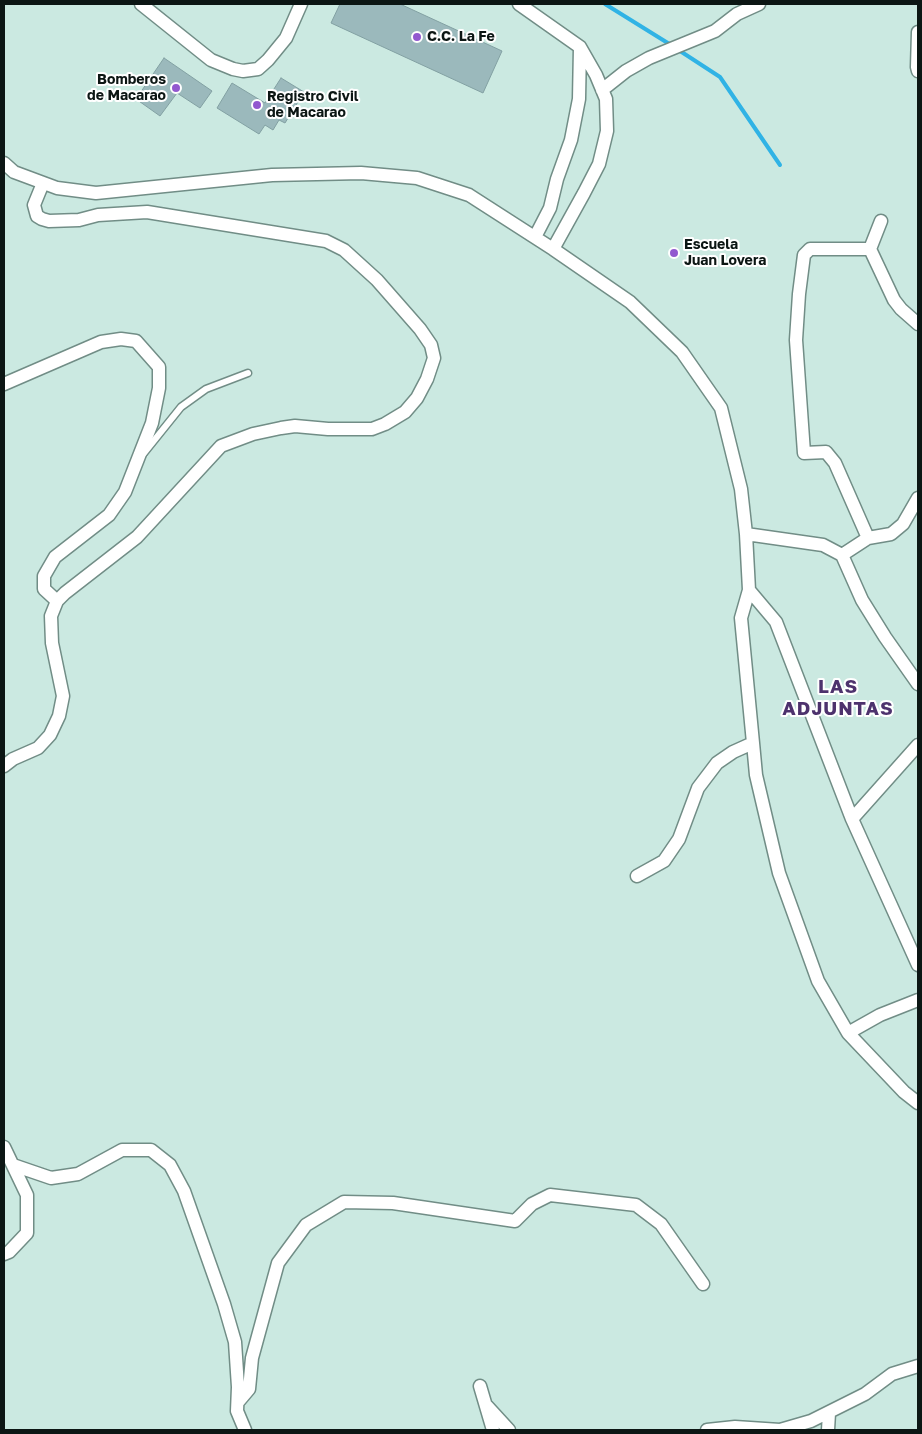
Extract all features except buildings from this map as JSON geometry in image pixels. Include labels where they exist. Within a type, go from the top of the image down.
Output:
[{"type":"street","points":[[141,4],[212,60],[243,72],[258,69],[268,60],[286,38],[301,4]]},
{"type":"street","points":[[519,4],[580,47],[606,99],[607,130],[599,164],[553,249]]},
{"type":"street","points":[[602,90],[626,71],[649,58],[716,31],[738,9],[759,4]]},
{"type":"street","points":[[918,32],[918,71]]},
{"type":"street","points":[[535,237],[550,208],[557,179],[571,140],[579,99],[580,47]]},
{"type":"street","points":[[4,163],[14,172],[57,188],[96,193],[272,175],[361,173],[418,178],[469,195],[535,237],[630,302],[682,352],[721,408],[741,489],[749,590],[741,618],[752,743],[758,783],[779,873],[818,981],[848,1033],[904,1092],[918,1103]]},
{"type":"street","points":[[4,766],[13,759],[38,748],[50,734],[59,716],[63,696],[51,632],[52,610],[65,593],[137,537],[220,446],[253,434],[295,426],[328,429],[372,429],[385,424],[405,412],[416,398],[427,379],[434,358],[431,345],[420,329],[377,280],[344,250],[326,241],[147,212],[98,215],[79,220],[42,220],[37,216],[34,205],[43,183]]},
{"type":"street","points":[[881,221],[870,249],[894,300],[918,324]]},
{"type":"street","points":[[868,538],[835,463],[826,452],[804,453],[796,340],[798,294],[804,255],[810,249],[870,249]]},
{"type":"street","points":[[4,384],[101,342],[121,339],[136,341],[159,367],[160,388],[152,423],[125,492],[109,515],[55,557],[44,576],[44,589],[57,601]]},
{"type":"street","points":[[842,555],[868,538],[891,534],[904,524],[918,498]]},
{"type":"street","points":[[746,534],[823,545],[842,555],[862,600],[918,684]]},
{"type":"street","points":[[749,590],[776,622],[852,819],[918,965]]},
{"type":"street","points":[[637,876],[664,861],[679,839],[698,788],[717,763],[733,752],[752,743]]},
{"type":"street","points":[[852,819],[918,745]]},
{"type":"street","points":[[848,1033],[880,1016],[918,1000]]},
{"type":"street","points":[[4,1147],[28,1196],[26,1233],[4,1254]]},
{"type":"street","points":[[13,1165],[51,1178],[78,1174],[122,1150],[151,1150],[170,1165],[184,1191],[231,1327],[235,1342],[237,1411],[245,1430]]},
{"type":"street","points":[[238,1402],[250,1389],[252,1358],[278,1263],[306,1225],[344,1202],[393,1203],[515,1221],[532,1204],[550,1195],[636,1205],[661,1224],[702,1284]]},
{"type":"street","points":[[707,1430],[735,1427],[780,1430],[811,1421],[866,1394],[892,1374],[918,1366]]},
{"type":"street","points":[[480,1386],[493,1430]]},
{"type":"street","points":[[485,1405],[509,1430]]},
{"type":"street","points":[[828,1430],[829,1412]]},
{"type":"lane","points":[[136,464],[181,407],[206,389],[248,373]]},
{"type":"waterway","points":[[605,4],[671,45]]},
{"type":"waterway","points":[[677,49],[720,77],[780,165]]},
{"type":"place","name":"C.C. La Fe","points":[[417,37]]},
{"type":"place","name":"Bomberos de Macarao","points":[[176,88]]},
{"type":"place","name":"Registro Civil de Macarao","points":[[257,105]]},
{"type":"place","name":"Escuela Juan Lovera","points":[[674,253]]},
{"type":"district","name":"LAS ADJUNTAS","points":[[838,698]]}]
